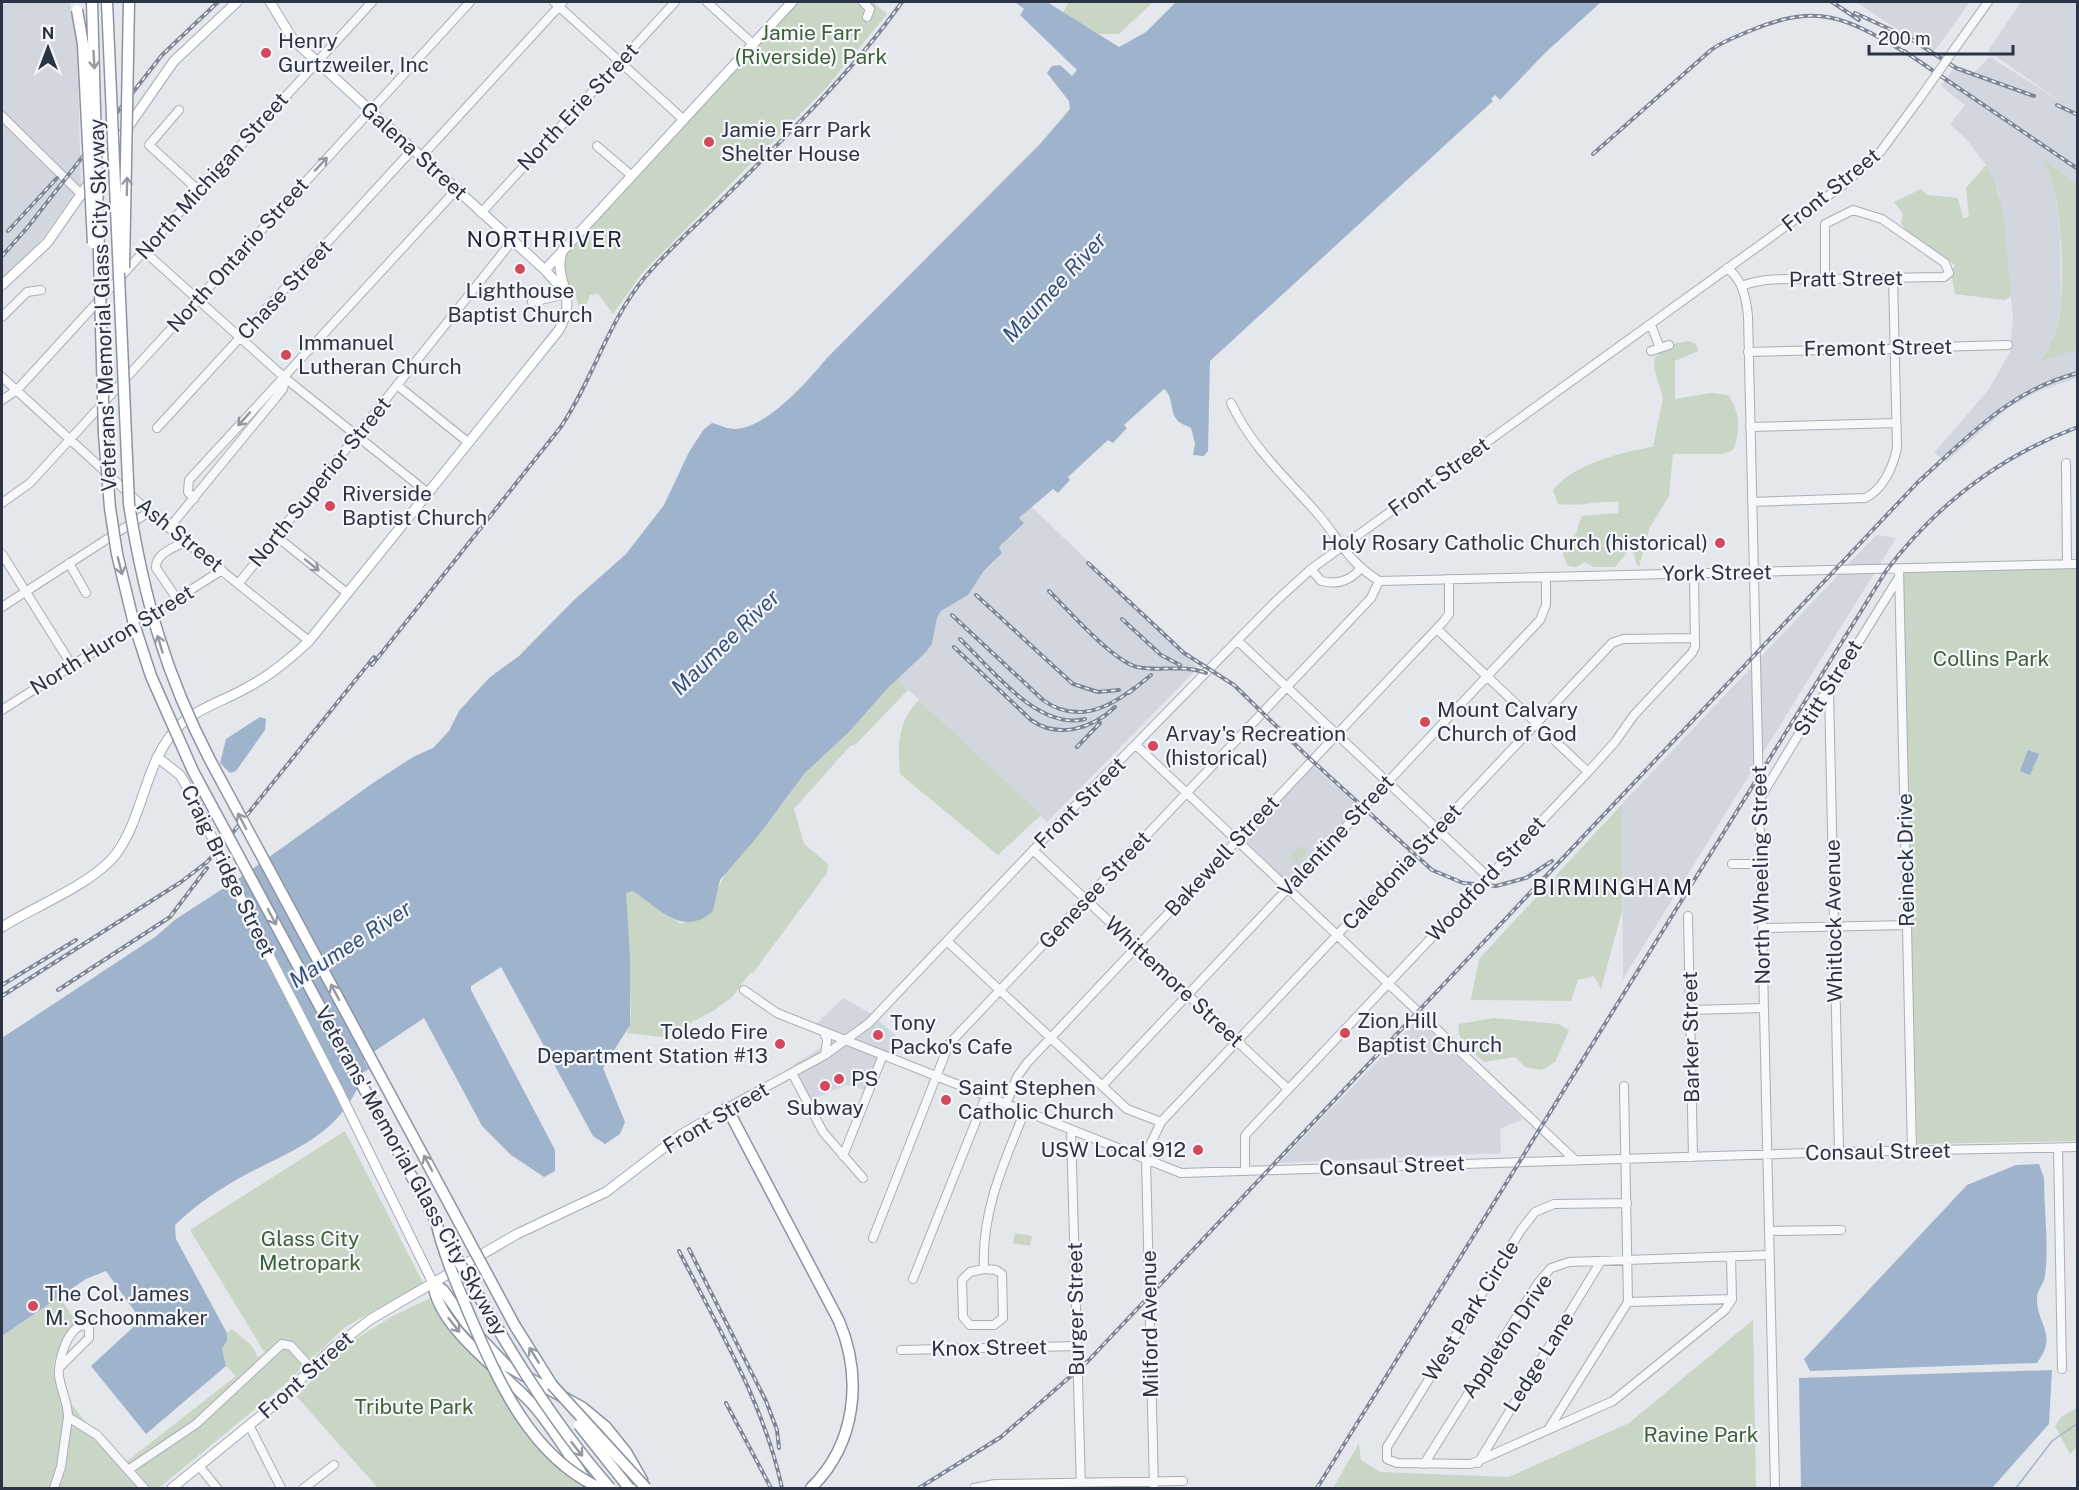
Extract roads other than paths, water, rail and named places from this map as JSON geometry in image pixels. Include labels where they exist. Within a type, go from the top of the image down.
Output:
[{"type":"highway","name":"Veterans' Memorial Glass City Skyway","points":[[92,2],[104,434],[110,508],[117,554],[134,624],[173,730],[436,1221],[519,1366],[575,1446],[610,1488]]},
{"type":"highway","name":"Veterans' Memorial Glass City Skyway","points":[[107,2],[129,504],[143,586],[160,647],[182,705],[515,1326],[594,1447],[629,1488]]},
{"type":"highway","points":[[119,286],[125,265],[129,2]]},
{"type":"highway","points":[[76,6],[83,44],[104,434]]},
{"type":"highway","points":[[724,1109],[845,1334],[853,1384],[852,1406],[825,1473],[811,1488]]},
{"type":"highway","points":[[436,1221],[440,1238],[496,1377],[511,1402],[544,1444],[566,1466],[600,1488]]},
{"type":"highway","points":[[433,1283],[443,1290],[468,1324],[507,1366],[583,1408],[606,1427],[626,1452],[646,1488]]},
{"type":"highway","points":[[433,1283],[434,1295],[452,1322],[536,1408],[592,1488]]},
{"type":"highway","points":[[552,1385],[646,1488]]},
{"type":"highway","points":[[801,1488],[818,1471],[841,1438]]},
{"type":"main road","points":[[2,285],[47,243],[174,61],[237,2]]},
{"type":"main road","name":"Galena Street","points":[[270,2],[292,38],[316,62],[513,240],[545,270],[566,294]]},
{"type":"main road","points":[[545,270],[792,2]]},
{"type":"main road","points":[[2,927],[85,881],[106,866],[133,826],[157,757],[165,743],[182,723],[281,667],[309,641],[559,330],[567,313],[566,285],[560,277],[559,266],[563,249]]},
{"type":"main road","name":"Craig Bridge Street","points":[[157,757],[180,775],[193,797],[243,904],[339,1091],[433,1283]]},
{"type":"main road","name":"Front Street","points":[[172,1488],[251,1430],[312,1369],[356,1330],[517,1234],[606,1192],[679,1136],[724,1109]]},
{"type":"street","name":"North Michigan Street","points":[[2,400],[16,390],[372,2]]},
{"type":"street","name":"North Ontario Street","points":[[2,503],[30,483],[470,2]]},
{"type":"street","name":"North Erie Street","points":[[481,213],[675,2]]},
{"type":"street","points":[[707,2],[753,44]]},
{"type":"street","points":[[863,2],[870,9],[867,17]]},
{"type":"street","name":"Front Street","points":[[724,1109],[825,1055],[869,1023],[1033,850],[1311,569],[1651,325],[1864,168],[1889,141],[1988,2]]},
{"type":"street","points":[[420,158],[558,3],[684,120]]},
{"type":"street","points":[[179,110],[149,145],[198,190]]},
{"type":"street","points":[[2,116],[84,192]]},
{"type":"street","points":[[597,146],[632,176]]},
{"type":"street","name":"Chase Street","points":[[157,428],[412,150]]},
{"type":"street","points":[[194,500],[188,492],[189,480],[456,190]]},
{"type":"street","name":"Pratt Street","points":[[1742,286],[1755,281],[1944,277],[1949,273],[1946,263],[1882,219],[1853,210],[1825,224],[1825,279]]},
{"type":"street","name":"North Superior Street","points":[[239,583],[513,240]]},
{"type":"street","points":[[144,251],[285,378],[428,493]]},
{"type":"street","name":"North Wheeling Street","points":[[1727,268],[1736,274],[1742,286],[1748,316],[1775,1488]]},
{"type":"street","points":[[1752,502],[1864,498],[1875,492],[1890,470],[1897,448],[1893,277]]},
{"type":"street","points":[[2,317],[27,292],[41,290]]},
{"type":"street","points":[[532,302],[566,294]]},
{"type":"street","points":[[1651,325],[1656,349],[1668,345]]},
{"type":"street","name":"Fremont Street","points":[[1748,352],[2008,345]]},
{"type":"street","name":"Ash Street","points":[[2,377],[149,512],[309,641]]},
{"type":"street","points":[[169,528],[283,389],[285,378]]},
{"type":"street","points":[[398,385],[469,443]]},
{"type":"street","points":[[1231,403],[1250,435],[1318,515],[1341,548],[1361,568],[1379,581]]},
{"type":"street","points":[[1750,427],[1896,423]]},
{"type":"street","points":[[218,448],[229,456]]},
{"type":"street","points":[[2066,463],[2067,564]]},
{"type":"street","points":[[2,607],[149,512]]},
{"type":"street","points":[[276,536],[347,593]]},
{"type":"street","points":[[177,599],[156,568],[156,562],[159,556],[186,541]]},
{"type":"street","points":[[2,554],[71,664]]},
{"type":"street","points":[[69,563],[86,593]]},
{"type":"street","name":"York Street","points":[[1379,581],[1694,573],[1899,572],[2078,564]]},
{"type":"street","points":[[1311,569],[1321,581],[1344,582],[1353,578],[1361,568]]},
{"type":"street","name":"North Huron Street","points":[[2,710],[222,570]]},
{"type":"street","name":"Stitt Street","points":[[1758,802],[1820,699],[1829,690],[1899,572]]},
{"type":"street","name":"Reineck Drive","points":[[1899,572],[1912,1151]]},
{"type":"street","name":"Woodford Street","points":[[1245,1171],[1245,1136],[1587,772],[1634,715],[1692,653],[1695,638],[1694,573]]},
{"type":"street","name":"Valentine Street","points":[[1102,1086],[1544,614],[1546,577]]},
{"type":"street","name":"Bakewell Street","points":[[1006,1104],[1021,1070],[1437,629],[1449,614],[1449,579]]},
{"type":"street","name":"Genesee Street","points":[[873,1238],[950,1044],[1371,598],[1379,581]]},
{"type":"street","points":[[1437,629],[1587,772]]},
{"type":"street","name":"Caledonia Street","points":[[1145,1159],[1161,1122],[1618,640],[1695,638]]},
{"type":"street","points":[[1238,641],[1488,877]]},
{"type":"street","name":"Whitlock Avenue","points":[[1829,690],[1839,1152]]},
{"type":"street","points":[[1137,746],[1576,1161]]},
{"type":"street","name":"Whittemore Street","points":[[1033,850],[1288,1089]]},
{"type":"street","points":[[1732,864],[1760,864]]},
{"type":"street","name":"Barker Street","points":[[1688,916],[1693,1157]]},
{"type":"street","points":[[1762,928],[1907,925]]},
{"type":"street","points":[[947,941],[1127,1109],[1161,1122]]},
{"type":"street","name":"Consaul Street","points":[[744,990],[777,1013],[1181,1173],[1767,1154],[2078,1147]]},
{"type":"street","points":[[1691,1010],[1764,1008]]},
{"type":"street","points":[[824,1032],[827,1040],[825,1055]]},
{"type":"street","points":[[843,1156],[883,1055]]},
{"type":"street","points":[[792,1073],[823,1132],[863,1178]]},
{"type":"street","points":[[1548,1431],[1628,1302],[1624,1086]]},
{"type":"street","points":[[913,1279],[986,1096]]},
{"type":"street","points":[[984,1269],[984,1238],[994,1188],[1025,1111]]},
{"type":"street","name":"Burger Street","points":[[1071,1130],[1081,1486]]},
{"type":"street","points":[[2058,1148],[2062,1369]]},
{"type":"street","name":"Milford Avenue","points":[[1145,1159],[1154,1485]]},
{"type":"street","name":"West Park Circle","points":[[1424,1464],[1391,1462],[1385,1455],[1387,1447],[1521,1230],[1535,1212],[1554,1204],[1627,1203]]},
{"type":"street","points":[[1769,1231],[1841,1230]]},
{"type":"street","name":"Appleton Drive","points":[[1424,1464],[1547,1271],[1569,1262],[1769,1255]]},
{"type":"street","points":[[1424,1464],[1466,1465],[1478,1462],[1613,1401],[1716,1318],[1732,1299],[1731,1257]]},
{"type":"street","name":"Ledge Lane","points":[[1478,1462],[1601,1261]]},
{"type":"street","points":[[984,1269],[996,1270],[1002,1274],[1003,1318],[994,1325],[970,1325],[963,1317],[962,1280],[970,1272],[984,1269]]},
{"type":"street","points":[[1628,1302],[1732,1299]]},
{"type":"street","points":[[54,1488],[61,1467],[68,1418],[67,1400],[61,1383],[60,1367],[70,1336],[76,1328],[85,1325],[89,1328],[89,1338],[60,1367]]},
{"type":"street","points":[[128,1470],[196,1424],[282,1344],[291,1346],[312,1369]]},
{"type":"street","name":"Knox Street","points":[[902,1350],[1077,1346]]},
{"type":"street","points":[[68,1418],[97,1435],[144,1488]]},
{"type":"street","points":[[251,1430],[282,1488]]},
{"type":"street","points":[[304,1488],[334,1465]]},
{"type":"street","points":[[199,1466],[217,1488]]},
{"type":"street","points":[[974,1488],[995,1484],[1023,1486],[1154,1485],[1183,1481]]},
{"type":"water","name":"Maumee River","points":[[1015,2],[1047,2],[1119,47],[1146,32],[1176,2],[1601,2],[1546,52],[1500,100],[1495,95],[1491,99],[1493,101],[1210,361],[1208,451],[1204,456],[1193,455],[1195,443],[1191,428],[1175,417],[1169,396],[1164,389],[1124,425],[1127,428],[1113,443],[1108,440],[1068,477],[1070,480],[1058,493],[1053,489],[1019,518],[1024,523],[999,547],[1002,553],[983,572],[968,595],[941,611],[937,618],[932,644],[925,653],[890,686],[849,732],[805,773],[758,836],[720,880],[713,911],[702,919],[692,922],[682,921],[662,912],[633,891],[626,893],[630,956],[630,1025],[603,1068],[625,1122],[620,1134],[605,1144],[593,1136],[501,967],[471,986],[471,990],[555,1150],[555,1171],[544,1177],[511,1155],[482,1126],[424,1018],[366,1057],[364,1061],[369,1069],[360,1074],[359,1085],[349,1103],[328,1127],[302,1145],[217,1192],[175,1225],[176,1239],[227,1333],[227,1341],[222,1349],[226,1366],[146,1434],[91,1366],[141,1320],[106,1271],[86,1279],[2,1336],[2,1038],[155,937],[176,919],[244,875],[373,783],[413,757],[433,748],[449,731],[459,711],[489,678],[519,656],[574,600],[626,554],[664,505],[689,452],[704,429],[712,423],[732,429],[747,427],[760,421],[786,402],[1040,144],[1070,109],[1069,101],[1047,73],[1052,66],[1060,65],[1072,76],[1077,70],[1020,15],[1024,9]]},
{"type":"water","points":[[260,717],[266,719],[265,730],[236,771],[230,773],[220,763],[226,739]]},
{"type":"water","points":[[2028,750],[2039,754],[2030,775],[2020,771]]},
{"type":"water","points":[[2039,1164],[2044,1178],[2047,1252],[2045,1276],[2037,1298],[2045,1329],[2046,1344],[2037,1363],[1810,1371],[1804,1359],[1967,1185],[2016,1165]]},
{"type":"water","points":[[2052,1370],[2049,1424],[1992,1488],[1801,1488],[1799,1378]]},
{"type":"waterway","points":[[2016,1488],[2052,1441],[2078,1423]]},
{"type":"railway","points":[[2,256],[27,228],[162,55],[218,2]]},
{"type":"railway","points":[[372,665],[560,428],[582,391],[620,313],[645,277],[816,105],[861,55],[902,2]]},
{"type":"railway","points":[[1832,2],[1859,20]]},
{"type":"railway","points":[[1855,13],[1911,39],[1956,68],[2034,96]]},
{"type":"railway","points":[[1593,154],[1711,50],[1731,39],[1776,21],[1817,16],[1834,18],[1869,32],[1910,55]]},
{"type":"railway","points":[[1904,51],[2078,169]]},
{"type":"railway","points":[[2057,105],[2078,115]]},
{"type":"railway","points":[[8,231],[57,178]]},
{"type":"railway","points":[[919,1488],[1001,1437],[1088,1361],[1918,482],[1973,432],[2011,403],[2031,391],[2078,373]]},
{"type":"railway","points":[[1317,1488],[1886,571],[1926,525],[1972,485],[2022,452],[2078,427]]},
{"type":"railway","points":[[1088,563],[1184,653],[1234,685],[1307,756],[1432,870],[1463,883],[1496,886],[1526,878],[1552,861]]},
{"type":"railway","points":[[1049,591],[1091,634],[1127,663],[1137,667],[1189,669],[1206,673]]},
{"type":"railway","points":[[976,595],[1073,684],[1098,692],[1119,690]]},
{"type":"railway","points":[[952,615],[1043,700],[1055,707],[1067,711],[1090,711],[1101,708],[1134,688]]},
{"type":"railway","points":[[1122,619],[1161,655],[1180,665]]},
{"type":"railway","points":[[960,639],[1001,681],[1033,707],[1050,716],[1067,720],[1085,719]]},
{"type":"railway","points":[[954,647],[1031,720],[1041,726],[1052,729],[1074,729],[1096,721],[1115,707]]},
{"type":"railway","points":[[2,996],[181,882],[207,862],[374,657]]},
{"type":"railway","points":[[1129,693],[1151,675]]},
{"type":"railway","points":[[1077,747],[1100,723]]},
{"type":"railway","points":[[58,990],[170,917],[207,868]]},
{"type":"railway","points":[[2,985],[76,940]]},
{"type":"railway","points":[[689,1249],[766,1401],[777,1430],[779,1448]]},
{"type":"railway","points":[[679,1251],[752,1396],[764,1426],[782,1488]]},
{"type":"railway","points":[[726,1403],[771,1488]]},
{"type":"place","name":"Henry Gurtzweiler, Inc","points":[[266,53]]},
{"type":"place","name":"Jamie Farr Park Shelter House","points":[[709,142]]},
{"type":"place","name":"Lighthouse Baptist Church","points":[[520,269]]},
{"type":"place","name":"Immanuel Lutheran Church","points":[[286,355]]},
{"type":"place","name":"Riverside Baptist Church","points":[[330,506]]},
{"type":"place","name":"Holy Rosary Catholic Church (historical)","points":[[1720,543]]},
{"type":"place","name":"Mount Calvary Church of God","points":[[1425,722]]},
{"type":"place","name":"Arvay's Recreation (historical)","points":[[1153,746]]},
{"type":"place","name":"Zion Hill Baptist Church","points":[[1345,1033]]},
{"type":"place","name":"Tony Packo's Cafe","points":[[878,1035]]},
{"type":"place","name":"Toledo Fire Department Station #13","points":[[780,1044]]},
{"type":"place","name":"PS","points":[[839,1079]]},
{"type":"place","name":"Subway","points":[[825,1086]]},
{"type":"place","name":"Saint Stephen Catholic Church","points":[[946,1100]]},
{"type":"place","name":"USW Local 912","points":[[1198,1150]]},
{"type":"place","name":"The Col. James M. Schoonmaker","points":[[33,1306]]},
{"type":"district","name":"NORTHRIVER","points":[[545,239]]},
{"type":"district","name":"BIRMINGHAM","points":[[1613,887]]},
{"type":"park label","name":"Jamie Farr (Riverside) Park","points":[[811,45]]},
{"type":"park label","name":"Collins Park","points":[[1991,659]]},
{"type":"park label","name":"Glass City Metropark","points":[[310,1251]]},
{"type":"park label","name":"Tribute Park","points":[[414,1407]]},
{"type":"park label","name":"Ravine Park","points":[[1701,1435]]}]
